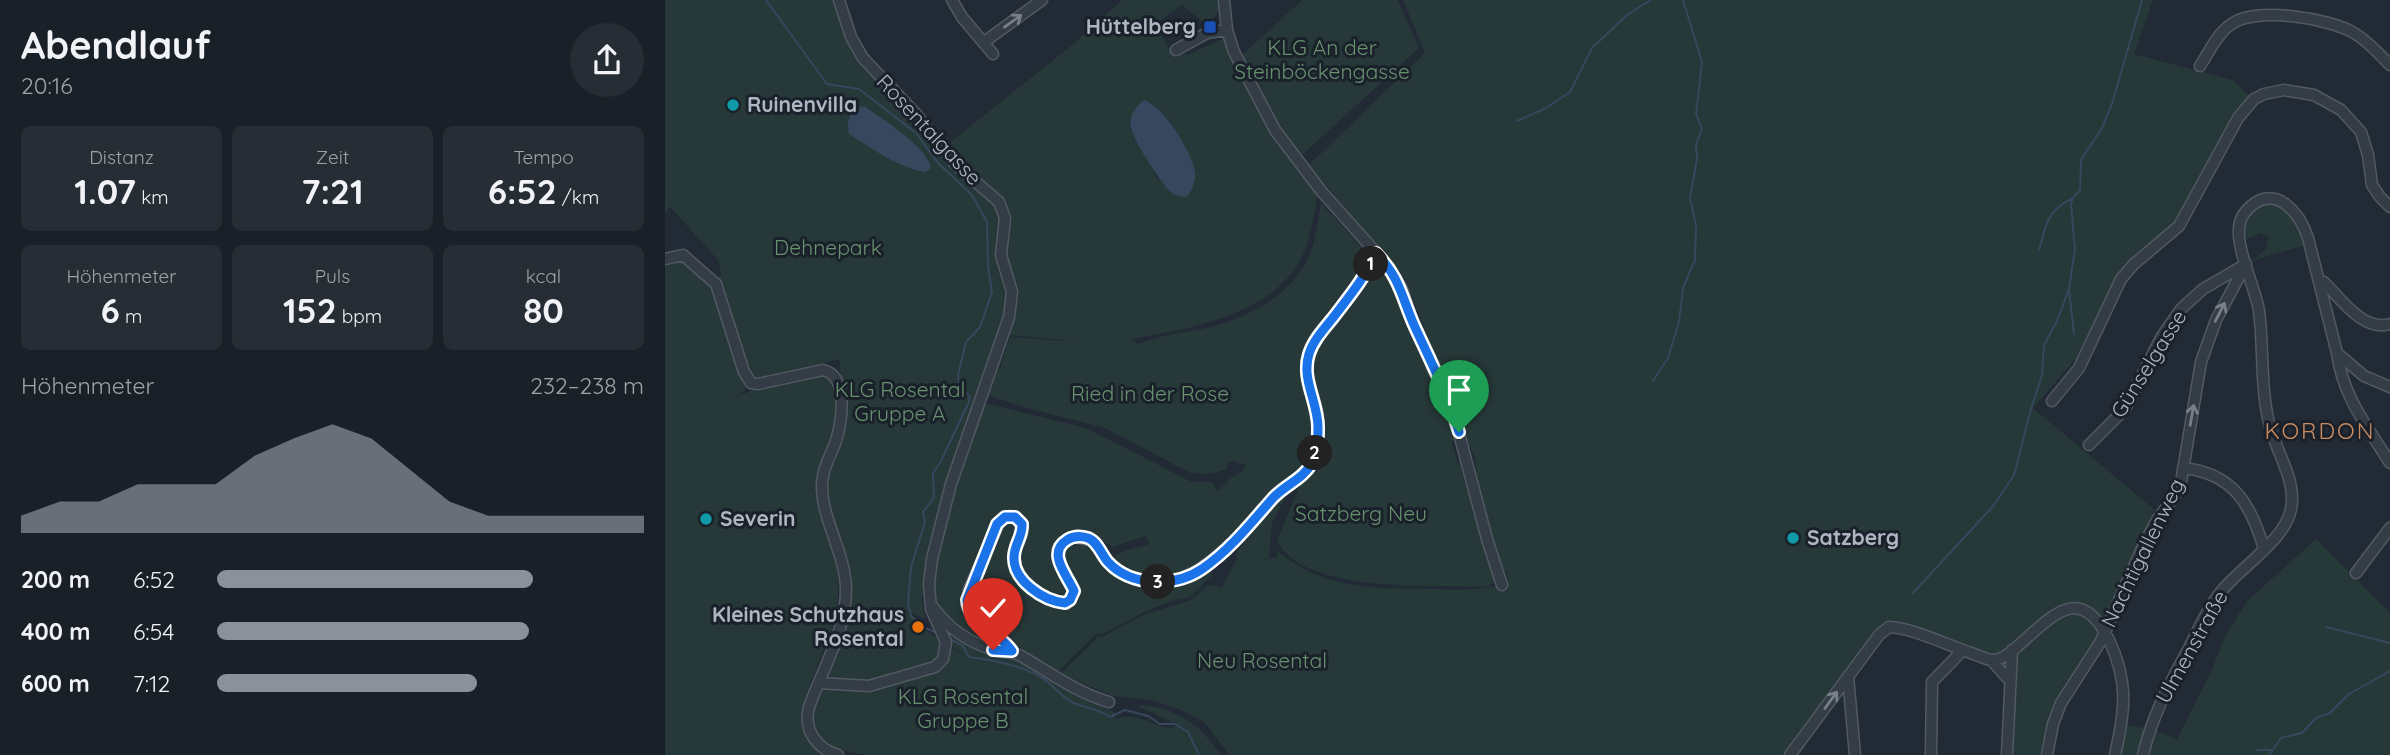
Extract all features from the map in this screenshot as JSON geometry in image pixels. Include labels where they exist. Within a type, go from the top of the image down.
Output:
[{"type":"street","name":"Rosentalgasse","points":[[819,683],[869,686],[925,671],[941,662],[945,638],[934,619],[930,604],[932,559],[949,490],[1011,308],[1012,292],[1002,255],[1005,218],[999,202],[960,169],[918,115],[863,58],[851,37],[839,0]]},
{"type":"street","points":[[952,0],[962,17],[993,54]]},
{"type":"street","points":[[984,42],[1042,0]]},
{"type":"street","points":[[1224,0],[1227,30],[1242,68],[1285,145],[1322,192],[1388,266],[1402,289],[1413,322],[1452,411],[1502,585]]},
{"type":"street","points":[[2200,66],[2229,25],[2244,18],[2277,16],[2339,26],[2365,41],[2390,65]]},
{"type":"street","points":[[1176,50],[1207,33],[1227,30]]},
{"type":"street","points":[[2052,401],[2078,368],[2121,279],[2134,264],[2179,226],[2238,117],[2254,99],[2284,89],[2314,95],[2341,110],[2361,132],[2368,155],[2372,186],[2390,207]]},
{"type":"street","name":"Ulmenstraße","points":[[2143,755],[2156,709],[2208,610],[2228,582],[2264,549],[2286,524],[2293,499],[2267,415],[2259,310],[2238,229],[2246,210],[2263,199],[2277,198],[2283,202],[2294,212],[2305,229],[2337,353]]},
{"type":"street","points":[[1109,702],[1091,696],[1012,651],[972,614],[967,604],[969,589],[1000,521],[1013,516],[1021,522],[1022,533],[1014,554],[1016,568],[1030,586],[1057,602],[1067,603],[1073,596],[1073,589],[1061,568],[1058,556],[1061,546],[1074,537],[1091,540],[1112,565],[1142,579],[1171,581],[1204,568],[1238,537],[1274,496],[1304,474],[1311,464],[1317,446],[1318,420],[1307,378],[1309,354],[1319,336],[1366,273],[1376,253]]},
{"type":"street","points":[[665,259],[683,255],[713,280],[744,372],[751,383],[758,384],[823,370],[832,373],[839,381],[839,426],[823,474],[821,495],[841,555],[846,589],[838,635],[808,713],[809,729],[822,747],[838,755]]},
{"type":"street","name":"Günselgasse","points":[[2089,445],[2125,409],[2162,336],[2181,309],[2203,289],[2246,264]]},
{"type":"street","name":"Nachtigallenweg","points":[[2047,755],[2053,724],[2061,703],[2105,632],[2145,542],[2176,494],[2201,362],[2208,339],[2218,314],[2246,264]]},
{"type":"street","points":[[2324,282],[2366,322],[2378,326],[2390,324]]},
{"type":"street","points":[[2337,353],[2364,376],[2390,387]]},
{"type":"street","points":[[2337,353],[2341,380],[2347,395],[2390,463]]},
{"type":"street","points":[[2183,468],[2197,469],[2218,477],[2244,499],[2264,549]]},
{"type":"street","points":[[2356,573],[2390,528]]},
{"type":"street","points":[[930,604],[945,623],[961,636],[993,650],[1012,651]]},
{"type":"street","name":"Ulmenstraße","points":[[2012,650],[2059,612],[2081,608],[2092,614],[2105,632],[2118,660],[2124,687],[2123,716],[2115,755]]},
{"type":"street","points":[[1790,755],[1879,635],[1889,627],[1991,660],[2010,681]]},
{"type":"street","points":[[1931,755],[1933,682],[1963,650]]},
{"type":"street","points":[[1991,660],[2003,657],[2012,650]]},
{"type":"street","points":[[2007,755],[2012,650]]},
{"type":"street","points":[[1848,676],[1856,755]]},
{"type":"green space","points":[[665,0],[835,0],[857,56],[940,153],[1072,45],[1122,0],[1217,0],[1220,8],[1208,26],[1182,5],[1155,24],[1172,53],[1176,50],[1188,55],[1224,38],[1254,105],[1283,149],[1316,191],[1316,207],[1310,234],[1302,256],[1291,274],[1260,300],[1221,318],[1131,340],[1138,344],[1221,324],[1252,312],[1280,293],[1302,270],[1309,256],[1321,203],[1386,274],[1436,380],[1453,425],[1456,436],[1452,444],[1458,463],[1464,464],[1495,582],[1486,587],[1371,583],[1313,570],[1291,557],[1277,540],[1302,481],[1319,455],[1315,425],[1314,447],[1309,462],[1213,557],[1212,575],[1189,598],[1178,599],[1148,610],[1103,634],[1096,634],[1058,672],[1023,651],[971,608],[971,595],[1001,526],[1010,520],[1026,531],[1013,515],[1000,511],[963,599],[1001,646],[972,637],[952,624],[937,608],[933,582],[947,507],[979,413],[985,403],[1086,428],[1192,482],[1212,482],[1217,492],[1244,470],[1245,465],[1232,461],[1227,464],[1227,469],[1218,472],[1189,472],[1105,428],[989,396],[987,391],[994,370],[1001,368],[1010,337],[1081,342],[1000,334],[928,560],[922,600],[925,619],[906,610],[918,625],[940,640],[938,660],[861,684],[827,679],[841,634],[844,557],[824,494],[843,395],[839,359],[760,380],[749,373],[717,278],[721,275],[718,260],[670,207],[665,214]],"holes":[[[1144,100],[1153,104],[1169,121],[1196,173],[1174,194],[1157,177],[1132,133],[1129,123],[1138,105]],[[892,126],[930,160],[879,152],[849,134]],[[1076,531],[1089,532],[1112,547],[1146,536],[1149,544],[1124,551],[1104,562],[1089,544],[1078,540],[1066,547],[1062,555],[1060,541]]]},
{"type":"green space","name":"KLG An der Steinböckengasse","points":[[1302,0],[1398,0],[1419,48],[1300,157],[1281,132],[1240,57]]},
{"type":"green space","name":"Neu Rosental","points":[[1403,0],[2153,0],[2134,54],[2233,80],[2251,98],[2233,113],[2225,135],[2176,224],[2121,270],[2076,359],[2033,408],[2155,510],[2100,637],[2063,695],[2044,755],[2016,755],[2012,748],[2016,676],[2014,644],[1999,655],[1990,656],[1894,624],[1786,755],[1226,755],[1228,753],[1204,722],[1179,709],[1151,700],[1113,696],[1060,674],[1099,636],[1102,637],[1143,615],[1191,600],[1208,585],[1222,587],[1237,559],[1236,553],[1281,495],[1285,498],[1272,523],[1269,559],[1277,557],[1277,551],[1313,573],[1332,580],[1370,587],[1459,590],[1502,585],[1505,591],[1509,590],[1507,573],[1497,560],[1478,490],[1475,459],[1405,279],[1309,165],[1425,53]]},
{"type":"green space","points":[[2266,202],[2282,206],[2293,216],[2305,245],[2252,261],[2266,249],[2269,237],[2260,233],[2246,240],[2246,222],[2251,212]]},
{"type":"green space","points":[[683,260],[710,283],[746,389],[732,399],[766,385],[818,375],[828,376],[834,391],[833,426],[818,472],[816,491],[837,562],[838,600],[830,634],[808,690],[803,725],[808,741],[821,755],[665,755],[665,264]]},
{"type":"green space","points":[[2316,539],[2390,613],[2390,755],[2147,755],[2153,730],[2177,739],[2211,672],[2225,636],[2247,601]]},
{"type":"green space","name":"KLG Rosental Gruppe B","points":[[946,627],[959,639],[992,653],[1019,660],[1068,690],[1114,712],[1116,719],[1138,718],[1172,728],[1177,724],[1140,708],[1141,705],[1177,714],[1205,735],[1221,755],[864,755],[825,746],[812,721],[819,693],[828,688],[933,672],[950,647],[963,654],[950,645]]},
{"type":"green space","points":[[2125,725],[2144,728],[2137,755],[2121,755]]},
{"type":"water","points":[[1144,100],[1168,120],[1188,152],[1195,174],[1194,184],[1187,197],[1175,195],[1167,188],[1134,137],[1130,122],[1133,112]]},
{"type":"water","points":[[864,106],[913,142],[922,151],[931,168],[925,172],[905,166],[885,157],[849,134],[850,116]]},
{"type":"waterway","points":[[766,0],[827,84],[859,89],[916,133],[938,163],[972,195],[987,222],[988,266],[992,292],[980,327],[966,342],[958,375],[959,383],[970,397],[969,402],[933,473],[934,498],[923,512],[925,522],[911,567],[908,604],[911,616],[925,628],[938,633]]},
{"type":"waterway","points":[[1517,121],[1546,108],[1570,92],[1592,48],[1628,14],[1651,0]]},
{"type":"waterway","points":[[1653,381],[1668,358],[1679,322],[1683,288],[1695,260],[1696,225],[1690,198],[1697,159],[1696,144],[1702,129],[1696,114],[1702,62],[1683,0]]},
{"type":"waterway","points":[[1913,593],[1994,505],[2014,475],[2042,375],[2044,345],[2069,289],[2075,249],[2071,204],[2080,190],[2081,160],[2102,128],[2112,104],[2142,0]]},
{"type":"waterway","points":[[834,100],[850,114]]},
{"type":"waterway","points":[[2039,250],[2052,214],[2073,198]]},
{"type":"waterway","points":[[2069,290],[2074,334]]},
{"type":"waterway","points":[[2326,627],[2390,643]]},
{"type":"waterway","points":[[950,639],[963,646],[969,657],[999,662],[1040,676],[1070,701],[1110,717],[1125,710],[1148,716],[1160,724],[1175,724],[1188,732],[1199,755]]},
{"type":"waterway","points":[[2269,755],[2281,738],[2302,733],[2316,718],[2330,713],[2349,694],[2390,671]]},
{"type":"waterway","points":[[2256,750],[2273,750]]},
{"type":"place","name":"Hüttelberg","points":[[1210,27]]},
{"type":"place","name":"Ruinenvilla","points":[[733,105]]},
{"type":"place","name":"Severin","points":[[706,519]]},
{"type":"place","name":"Satzberg","points":[[1793,538]]},
{"type":"place","name":"Kleines Schutzhaus Rosental","points":[[918,627]]},
{"type":"district","name":"KORDON","points":[[2320,431]]},
{"type":"route","points":[[993,650],[1012,651],[967,608],[967,595],[1002,518],[1015,517],[1022,524],[1023,529],[1014,558],[1020,576],[1043,596],[1067,603],[1074,591],[1061,568],[1058,556],[1061,546],[1070,538],[1088,538],[1098,546],[1112,565],[1134,577],[1157,582],[1180,579],[1198,572],[1210,563],[1261,513],[1274,496],[1304,474],[1314,457],[1318,429],[1317,412],[1307,378],[1309,354],[1319,336],[1366,273],[1376,253],[1388,266],[1402,289],[1408,310],[1459,432]]},
{"type":"park label","name":"Dehnepark","points":[[828,248]]},
{"type":"park label","name":"Ried in der Rose","points":[[1150,394]]},
{"type":"park label","name":"KLG Rosental Gruppe A","points":[[900,402]]},
{"type":"park label","name":"Satzberg Neu","points":[[1361,514]]}]
